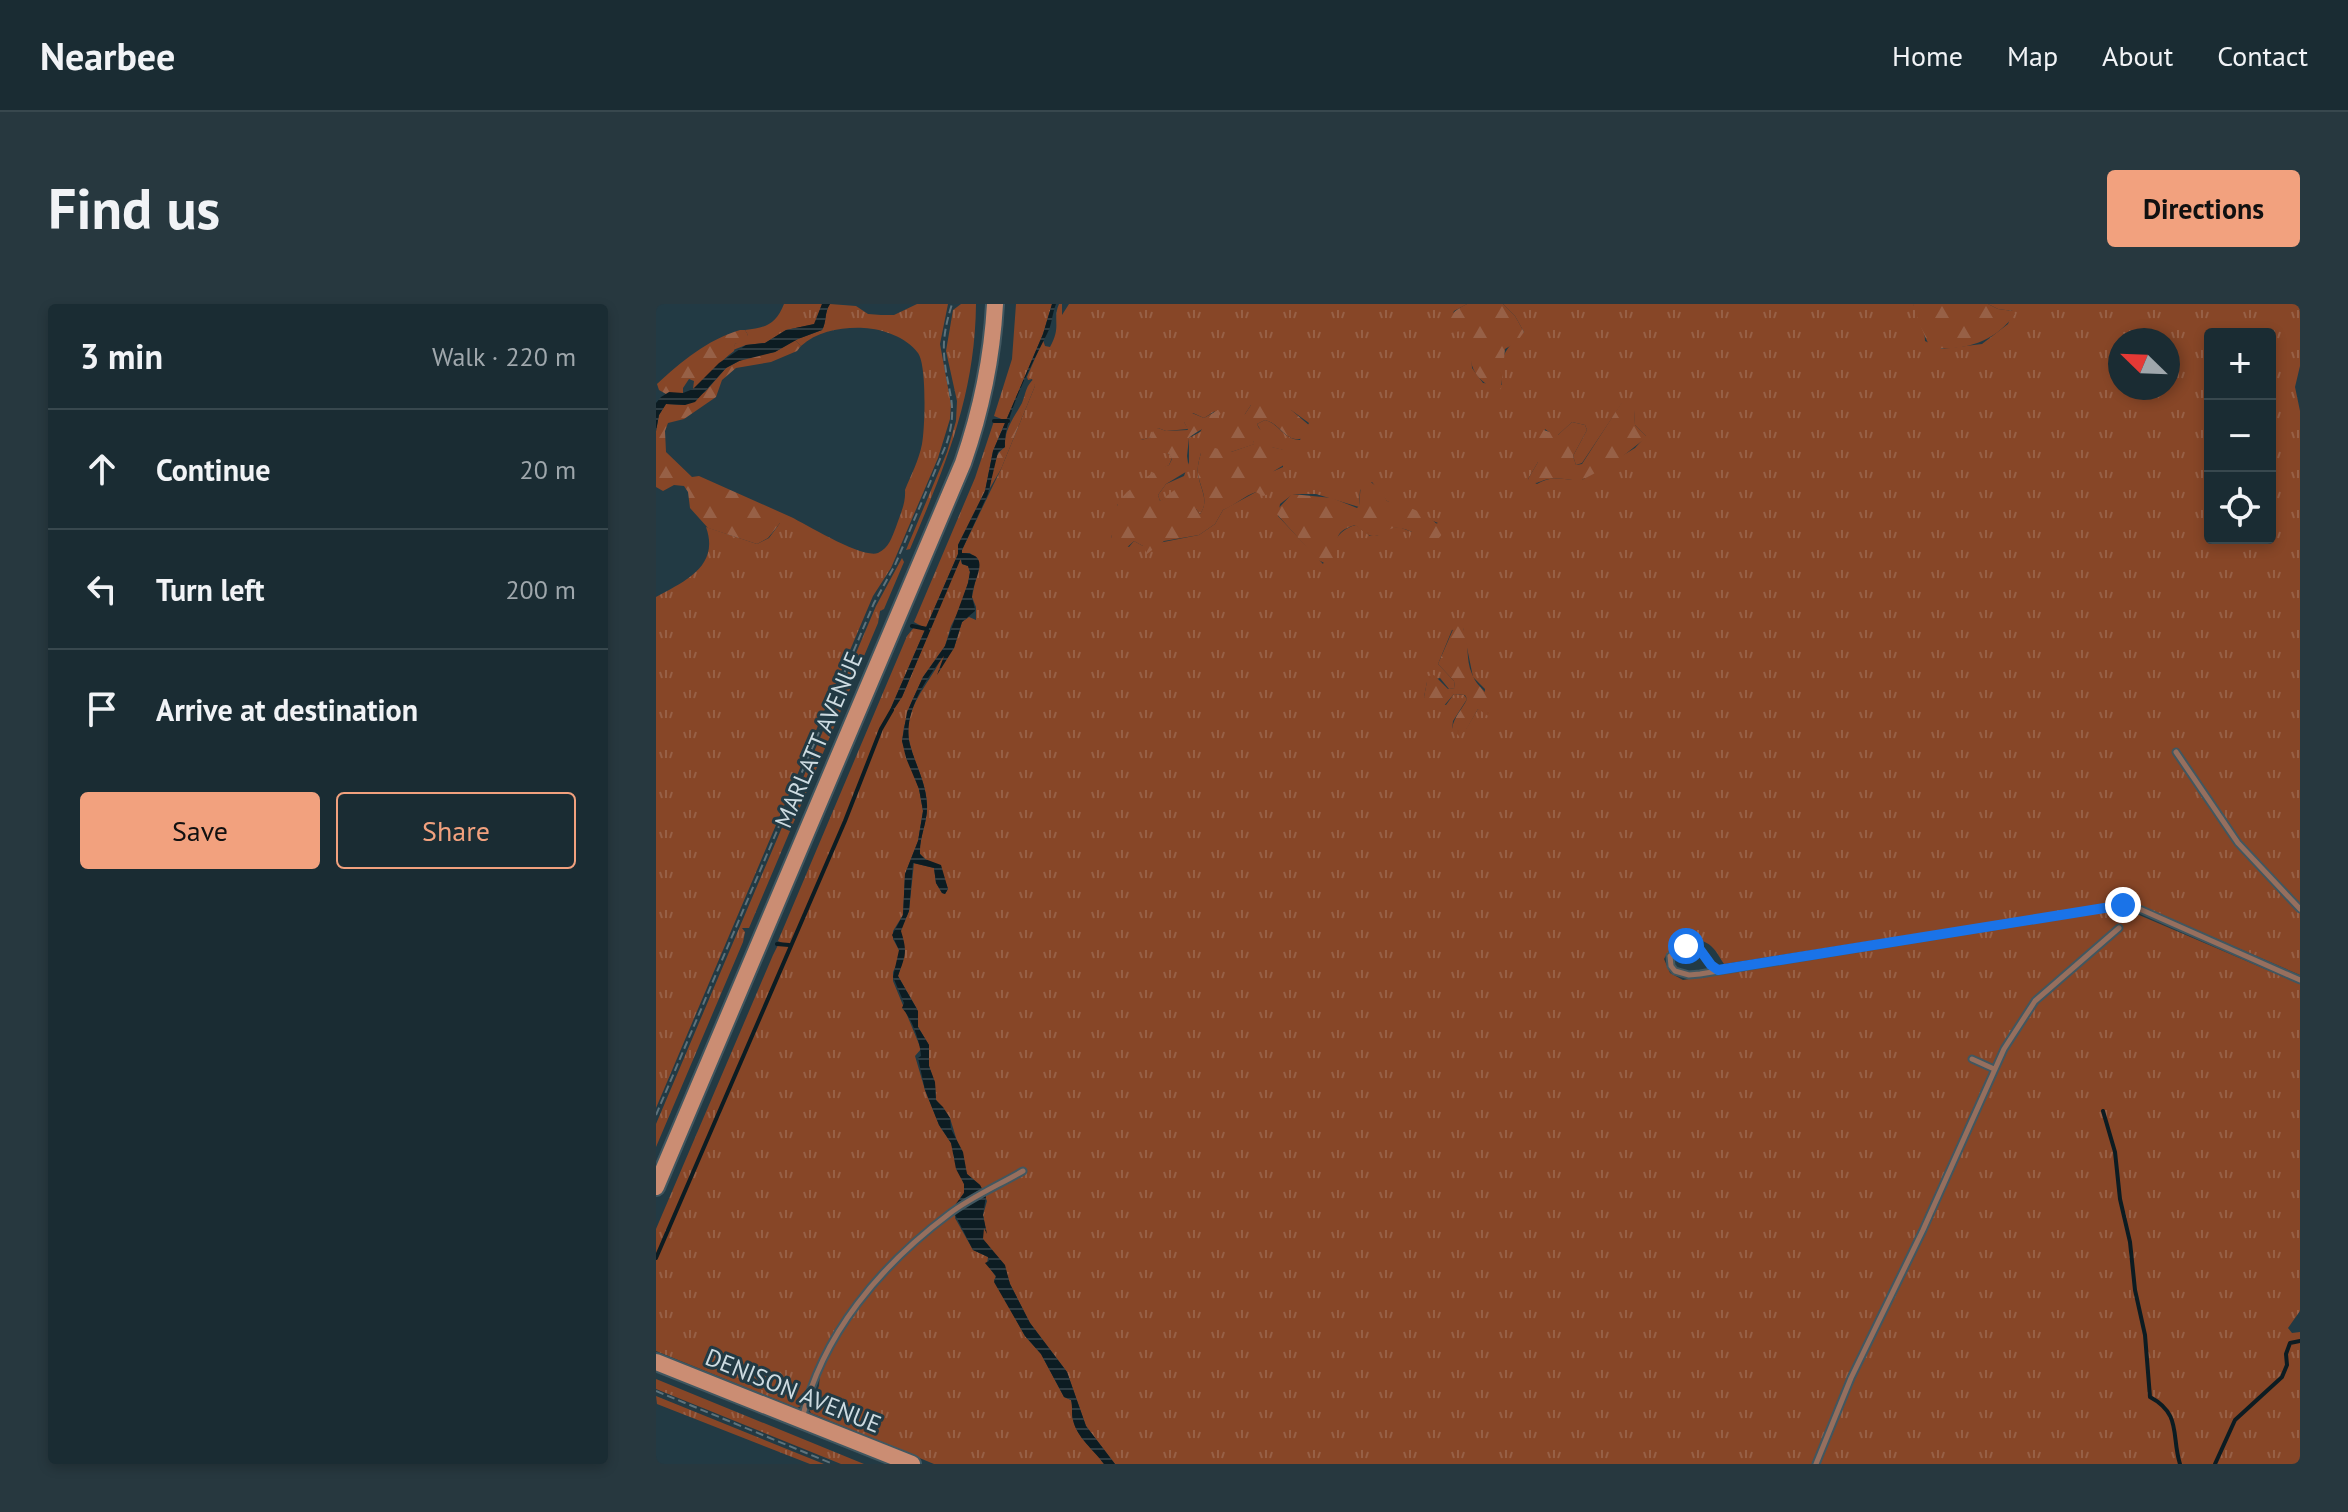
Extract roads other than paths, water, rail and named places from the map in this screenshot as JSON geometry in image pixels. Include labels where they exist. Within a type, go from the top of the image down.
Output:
[{"type":"main road","name":"MARLATT AVENUE","points":[[656,1187],[963,463],[993,349],[995,304]]},
{"type":"main road","name":"DENISON AVENUE","points":[[656,1362],[912,1464]]},
{"type":"lane","points":[[2176,752],[2238,843],[2300,909]]},
{"type":"lane","points":[[1718,970],[1698,947],[1686,946],[1670,956],[1671,966],[1680,974],[1718,970],[2123,905],[2142,910],[2300,980]]},
{"type":"lane","points":[[1816,1464],[1851,1378],[1923,1230],[1994,1069],[2035,1001],[2119,928]]},
{"type":"lane","points":[[1972,1059],[1994,1069]]},
{"type":"lane","points":[[802,1420],[829,1349],[843,1324],[878,1277],[948,1215],[1023,1171]]},
{"type":"waterway","points":[[994,421],[1008,421]]},
{"type":"waterway","points":[[912,626],[927,629]]},
{"type":"waterway","points":[[656,1258],[845,821],[881,729],[892,710]]},
{"type":"waterway","points":[[777,944],[789,945]]},
{"type":"waterway","points":[[2103,1111],[2115,1152],[2120,1199],[2130,1242],[2135,1290],[2145,1335],[2150,1397],[2171,1418],[2180,1464]]},
{"type":"waterway","points":[[2215,1464],[2235,1420],[2282,1377],[2290,1343],[2300,1341]]}]
